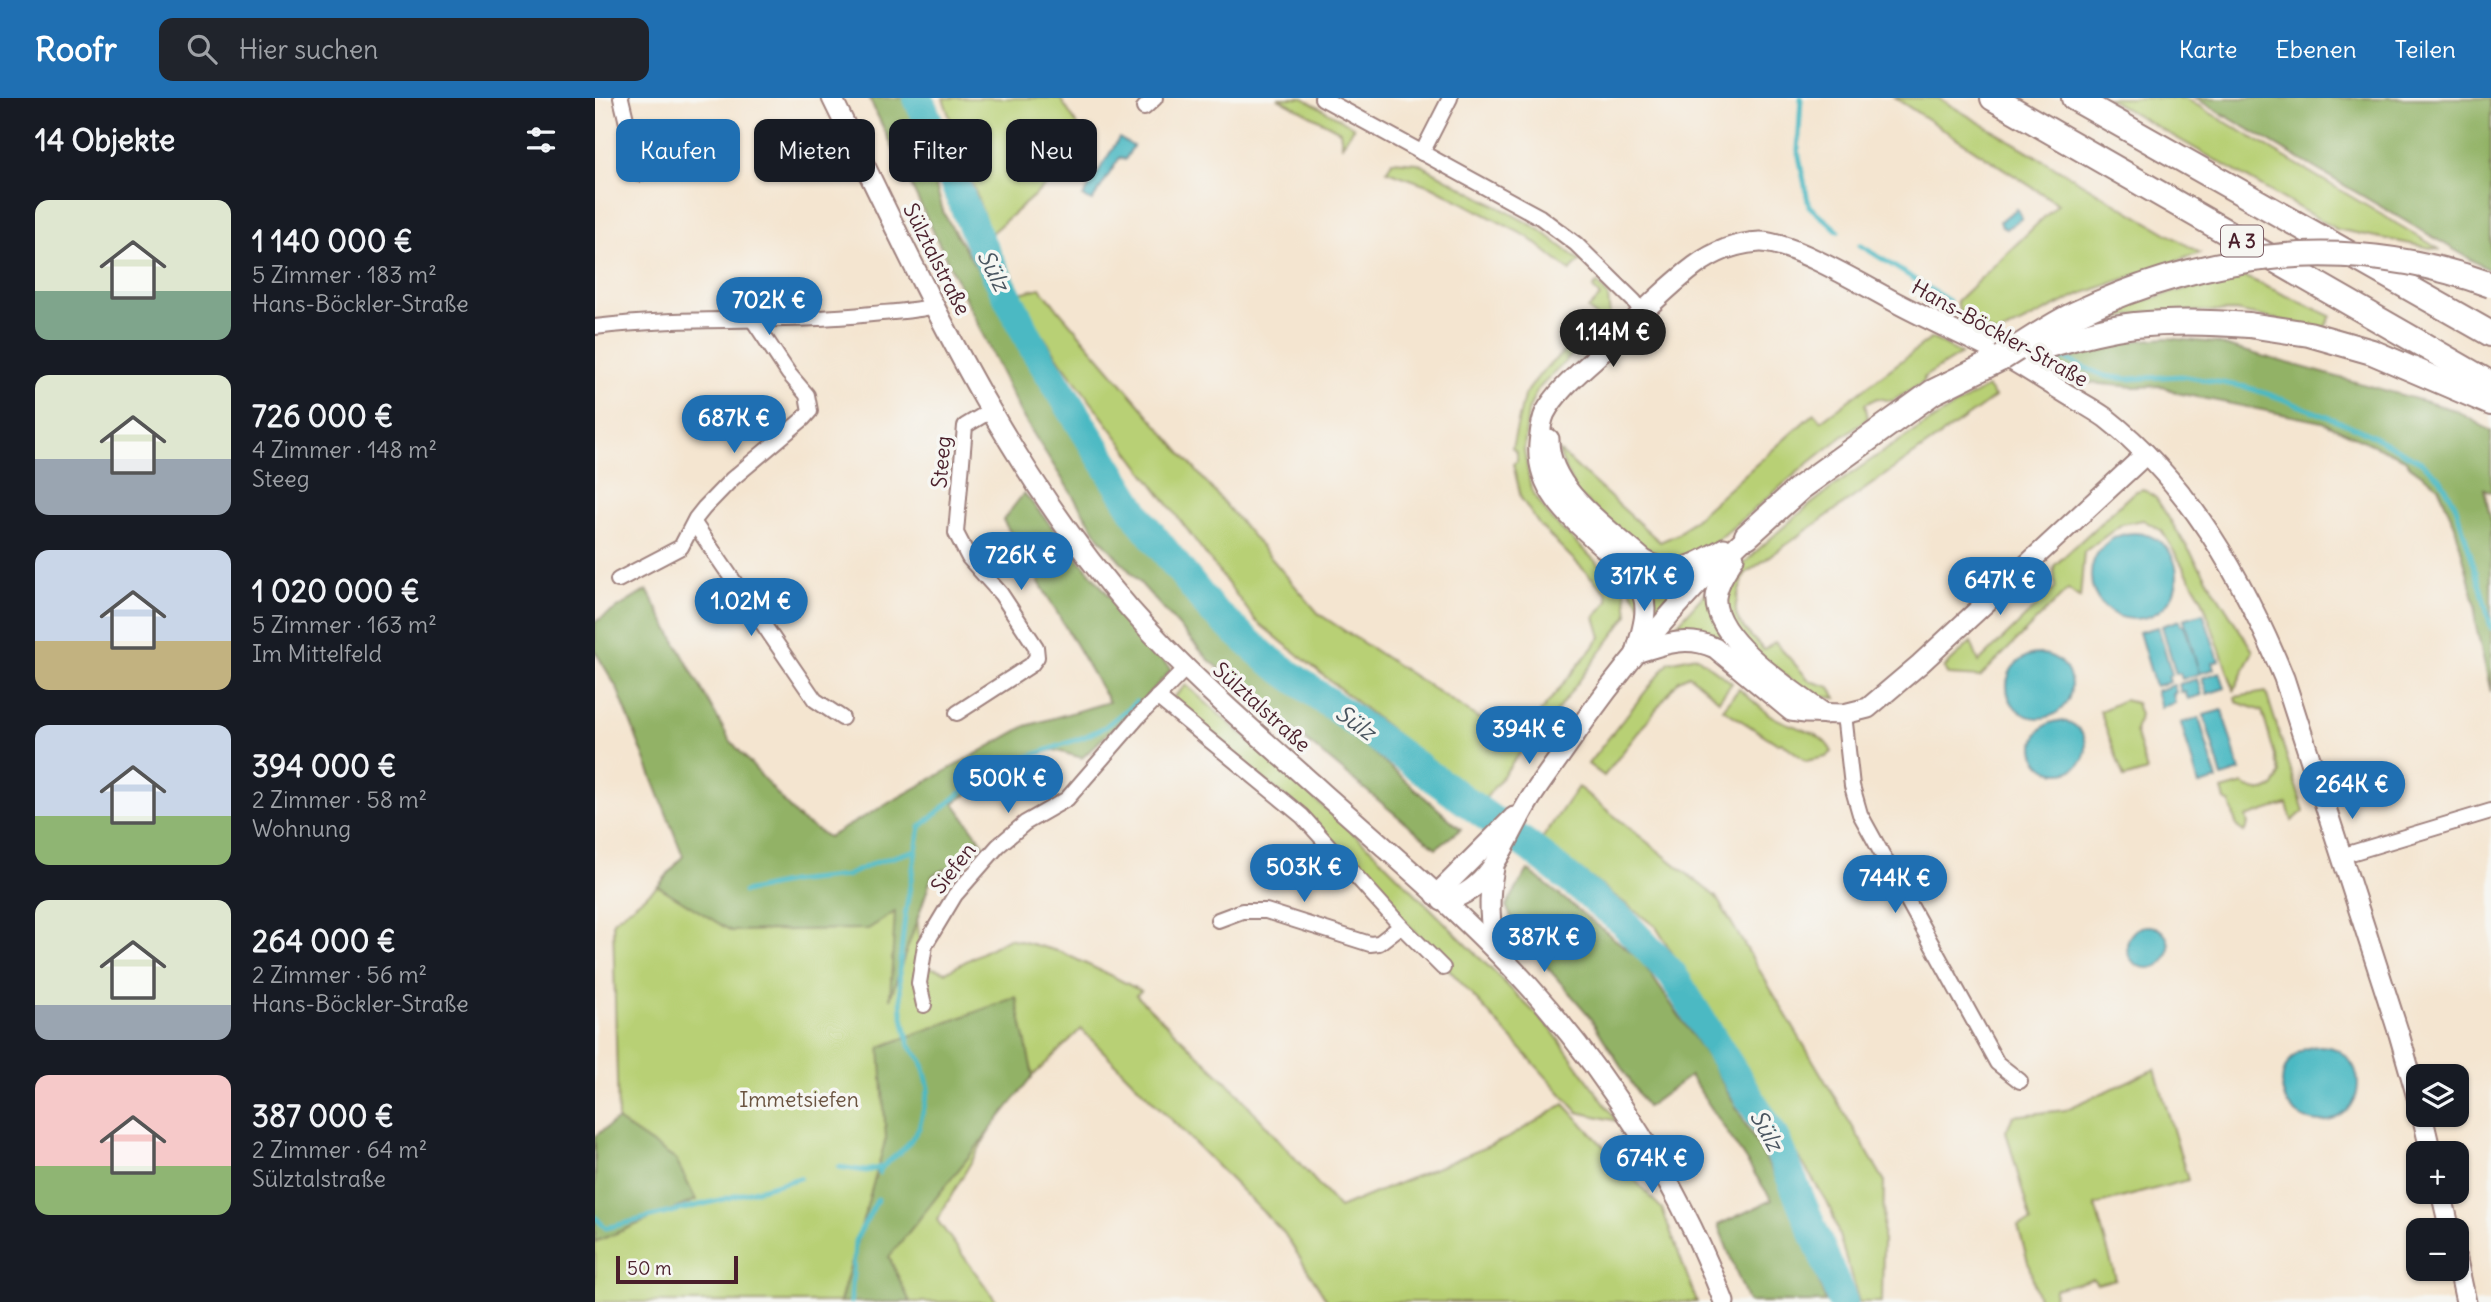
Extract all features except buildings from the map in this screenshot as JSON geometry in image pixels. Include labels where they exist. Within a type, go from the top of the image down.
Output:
[{"type":"highway","name":"A 3","points":[[1993,98],[2491,384]]},
{"type":"highway","name":"A 3","points":[[2074,98],[2491,334]]},
{"type":"highway","points":[[1747,536],[1800,488],[1933,392],[2002,358],[2073,314],[2162,281],[2233,261],[2288,254],[2357,254],[2411,262],[2491,285]]},
{"type":"highway","points":[[2002,358],[2100,331],[2134,325],[2197,322],[2249,325],[2309,334],[2372,352],[2491,403]]},
{"type":"street","points":[[621,98],[626,119]]},
{"type":"street","name":"Sülztalstraße","points":[[832,98],[990,411],[1042,495],[1084,554],[1131,610],[1186,668],[1439,898],[1497,953],[1561,1023],[1640,1133],[1684,1214],[1724,1302]]},
{"type":"street","points":[[1144,108],[1155,98]]},
{"type":"street","points":[[1322,98],[1540,216],[1576,244],[1643,313]]},
{"type":"street","points":[[1422,153],[1451,98]]},
{"type":"street","name":"Hans-Böckler-Straße","points":[[1554,400],[1696,265],[1721,251],[1763,242],[1784,247],[1834,269],[2008,359],[2104,417],[2146,454],[2185,496],[2227,562],[2270,642],[2284,678],[2408,1064]]},
{"type":"street","points":[[595,327],[658,320],[850,317],[935,306]]},
{"type":"street","points":[[618,580],[681,547],[704,508],[732,479],[810,411],[807,395],[766,343],[753,320]]},
{"type":"street","points":[[1554,400],[1549,447],[1560,480],[1569,494],[1644,560],[1657,568],[1673,570],[1691,566],[1747,536]]},
{"type":"street","points":[[1554,400],[1544,415],[1539,448],[1546,486],[1557,503],[1637,582],[1644,599],[1644,612],[1636,653]]},
{"type":"street","name":"Steeg","points":[[957,713],[1031,666],[1037,657],[1036,647],[1008,604],[969,558],[956,533],[965,426],[990,411]]},
{"type":"street","points":[[1636,653],[1671,642],[1704,642],[1715,648],[1791,711],[1835,714],[1868,708],[2146,454]]},
{"type":"street","points":[[694,523],[815,700],[842,719]]},
{"type":"street","points":[[1439,898],[1463,896],[1494,866],[1527,804],[1587,717],[1636,653],[1691,591],[1747,536]]},
{"type":"street","points":[[1747,536],[1720,581],[1716,600],[1719,618],[1729,635],[1775,679],[1835,714],[1860,814],[1997,1063],[2020,1081]]},
{"type":"street","name":"Siefen","points":[[924,1005],[919,984],[925,945],[955,895],[998,846],[1025,823],[1067,799],[1186,668]]},
{"type":"street","points":[[1157,697],[1302,816],[1401,926],[1443,968]]},
{"type":"street","points":[[1439,898],[1476,853],[1527,804]]},
{"type":"street","points":[[2341,856],[2491,811]]},
{"type":"street","points":[[1494,866],[1489,918],[1497,953]]},
{"type":"street","points":[[1218,920],[1242,911],[1266,911],[1370,944],[1379,943],[1401,926]]},
{"type":"street","points":[[2462,1281],[2466,1302]]},
{"type":"green space","points":[[869,98],[910,98],[916,119],[889,119],[889,140]]},
{"type":"green space","points":[[943,98],[1060,98],[1074,119],[1006,119],[1006,182],[1050,182],[990,234],[972,182],[992,182],[992,119],[950,119]]},
{"type":"green space","points":[[1278,98],[1303,98],[1354,127],[1342,145],[1340,131]]},
{"type":"green space","points":[[1895,98],[1938,98],[2200,253],[2078,295],[1997,335],[1960,314],[1957,301],[2058,204]]},
{"type":"green space","points":[[2107,98],[2185,98],[2441,250],[2336,229]]},
{"type":"green space","points":[[2195,98],[2491,98],[2491,271]]},
{"type":"green space","points":[[1392,161],[1418,163],[1539,229],[1580,261],[1570,271],[1528,237],[1433,187],[1387,171]]},
{"type":"green space","points":[[909,182],[935,182],[944,214],[1036,366],[1150,538],[1276,668],[1461,829],[1436,848],[1208,659],[1099,537],[1021,414]]},
{"type":"green space","points":[[2239,274],[2331,316],[2324,329],[2235,311],[2146,312],[2108,321],[2103,312]]},
{"type":"green space","points":[[1597,283],[1608,296],[1610,317],[1537,390],[1528,411],[1524,450],[1531,489],[1551,519],[1625,589],[1628,615],[1542,731],[1531,724],[1601,637],[1595,617],[1608,601],[1607,593],[1540,526],[1521,498],[1513,464],[1517,461],[1517,453],[1512,448],[1524,396],[1541,373],[1598,319],[1588,309],[1600,297],[1593,288]]},
{"type":"green space","points":[[1040,288],[1319,614],[1524,748],[1482,803],[1256,621],[1061,362],[1015,294]]},
{"type":"green space","points":[[1932,338],[1961,354],[1924,377],[1924,382],[1892,401],[1877,398],[1865,404],[1868,418],[1691,562],[1658,561],[1576,493],[1557,449],[1660,542],[1678,534],[1814,413],[1821,421]]},
{"type":"green space","points":[[2167,338],[2216,343],[2455,410],[2491,431],[2491,492],[2484,489],[2491,520],[2491,692],[2475,622],[2476,606],[2455,526],[2438,486],[2410,466],[2405,459],[2322,422],[2177,393],[2163,386],[2134,387],[2090,383],[2054,364],[2115,342]]},
{"type":"green space","points":[[1987,387],[1995,397],[1745,574],[1736,609],[1740,623],[1764,650],[1775,642],[1810,681],[1830,687],[1836,698],[1818,696],[1795,684],[1736,634],[1724,606],[1726,582],[1785,526],[1849,475],[1917,429]]},
{"type":"green space","points":[[1555,479],[1640,563],[1705,566],[1649,627],[1651,620]]},
{"type":"green space","points":[[2143,489],[2156,498],[2253,651],[2234,690],[2202,599],[2162,531],[2143,520],[2122,524],[2084,552],[2080,598],[2068,589],[1980,677],[1948,675],[1944,668],[1971,642],[1979,662],[2055,588],[2054,566],[2134,492]]},
{"type":"green space","points":[[1024,493],[1171,670],[1082,758],[1054,750],[1022,758],[954,803],[986,848],[932,876],[890,999],[895,912],[868,929],[731,931],[658,886],[683,856],[617,688],[595,651],[595,622],[647,590],[729,739],[799,819],[828,837],[1026,726],[1109,702],[1003,520]]},
{"type":"green space","points":[[1716,581],[1711,607],[1774,686],[1737,654],[1706,634],[1689,631],[1664,639]]},
{"type":"green space","points":[[1696,656],[1732,683],[1719,700],[1689,675],[1679,680],[1604,776],[1588,764],[1669,662]]},
{"type":"green space","points":[[1186,685],[1372,850],[1550,1028],[1617,1121],[1578,1112],[1310,816],[1167,704]]},
{"type":"green space","points":[[1739,689],[1778,720],[1813,733],[1827,744],[1832,752],[1826,757],[1806,761],[1781,742],[1778,744],[1723,709]]},
{"type":"green space","points":[[2266,692],[2304,811],[2292,821],[2287,804],[2246,817],[2248,825],[2244,832],[2237,827],[2230,803],[2225,800],[2222,790],[2243,784],[2254,790],[2265,790],[2274,785],[2280,773],[2262,711],[2236,702],[2235,697]]},
{"type":"green space","points":[[2124,700],[2136,703],[2140,715],[2135,731],[2147,771],[2124,778],[2100,711]]},
{"type":"green space","points":[[1578,787],[1716,897],[1884,1180],[1882,1302],[1859,1302],[1831,1209],[1656,927],[1541,840]]},
{"type":"green space","name":"Immetsiefen","points":[[766,816],[799,817],[815,851],[910,850],[922,965],[946,972],[1009,938],[1061,952],[1141,991],[1136,995],[1233,1088],[1339,1208],[1508,1138],[1564,1104],[1662,1209],[1697,1302],[1328,1302],[1284,1233],[1081,1029],[1033,1076],[1032,1071],[1010,1096],[937,1220],[997,1302],[595,1302],[595,1141],[618,1120],[613,921],[658,886]]},
{"type":"green space","points":[[1528,870],[1641,960],[1712,1064],[1794,1210],[1826,1302],[1748,1302],[1718,1225],[1772,1200],[1690,1076],[1647,1107],[1587,1013],[1520,936],[1506,906]]},
{"type":"green space","points":[[1016,997],[1033,1076],[889,1257],[910,1302],[840,1302],[886,1138],[880,1047]]},
{"type":"green space","points":[[2155,1069],[2188,1180],[2095,1205],[2116,1279],[2097,1284],[2093,1279],[2055,1289],[2054,1302],[2039,1302],[2018,1226],[2031,1222],[2006,1131],[2013,1116],[2065,1110]]},
{"type":"green space","points":[[617,1120],[676,1160],[696,1200],[595,1242],[595,1136]]},
{"type":"water","points":[[1119,138],[1133,146],[1125,160],[1120,157],[1092,201],[1083,197],[1092,182],[1097,182],[1097,174]]},
{"type":"water","points":[[2017,209],[2022,218],[2006,229],[2002,227],[2000,221]]},
{"type":"water","points":[[2134,533],[2158,540],[2170,552],[2177,576],[2170,600],[2158,612],[2134,619],[2110,612],[2098,600],[2091,576],[2098,552],[2110,540]]},
{"type":"water","points":[[2203,613],[2219,661],[2212,663],[2214,669],[2182,679],[2180,673],[2176,674],[2162,626],[2180,620],[2199,672],[2184,619]]},
{"type":"water","points":[[2158,627],[2172,675],[2168,676],[2170,682],[2155,686],[2139,632]]},
{"type":"water","points":[[2039,654],[2057,660],[2065,668],[2071,686],[2065,704],[2057,712],[2039,718],[2021,712],[2013,704],[2007,686],[2013,668],[2021,660]]},
{"type":"water","points":[[2220,672],[2225,688],[2207,694],[2202,678]]},
{"type":"water","points":[[2197,679],[2202,695],[2188,699],[2185,691],[2181,692],[2179,684]]},
{"type":"water","points":[[2174,685],[2175,703],[2161,707],[2156,691]]},
{"type":"water","points":[[2222,710],[2240,771],[2222,777],[2204,715]]},
{"type":"water","points":[[2199,718],[2217,780],[2199,785],[2181,723]]},
{"type":"water","points":[[2060,721],[2079,728],[2086,747],[2079,766],[2060,773],[2041,766],[2034,747],[2041,728]]},
{"type":"water","points":[[2148,926],[2163,932],[2169,947],[2163,962],[2148,968],[2133,962],[2127,947],[2133,932]]},
{"type":"water","points":[[2320,1046],[2335,1049],[2347,1057],[2355,1069],[2358,1084],[2355,1099],[2347,1111],[2335,1119],[2320,1122],[2305,1119],[2293,1111],[2285,1099],[2282,1084],[2285,1069],[2293,1057],[2305,1049]]},
{"type":"waterway","name":"Sülz","points":[[918,98],[978,238],[1032,345],[1141,521],[1211,609],[1265,657],[1531,848],[1622,921],[1672,974],[1774,1137],[1843,1302]]},
{"type":"waterway","points":[[1801,98],[1798,151],[1809,206],[1838,231]]},
{"type":"waterway","points":[[1860,245],[1949,301]]},
{"type":"waterway","points":[[2060,357],[2105,376],[2128,379],[2181,376],[2246,387],[2361,430],[2421,462],[2440,478],[2455,504],[2491,628]]},
{"type":"waterway","name":"Immetsiefen","points":[[879,1173],[882,1167],[906,1147],[919,1128],[929,1088],[922,1061],[909,1045],[902,1012],[899,972],[920,827],[962,792],[1005,765],[1105,727],[1136,702]]},
{"type":"waterway","points":[[744,892],[790,882],[846,876],[874,863],[916,850]]},
{"type":"waterway","points":[[839,1167],[866,1171],[882,1167]]},
{"type":"waterway","points":[[595,1217],[606,1228],[800,1178]]},
{"type":"waterway","name":"Immetsiefen","points":[[851,1302],[855,1241],[878,1199]]}]
